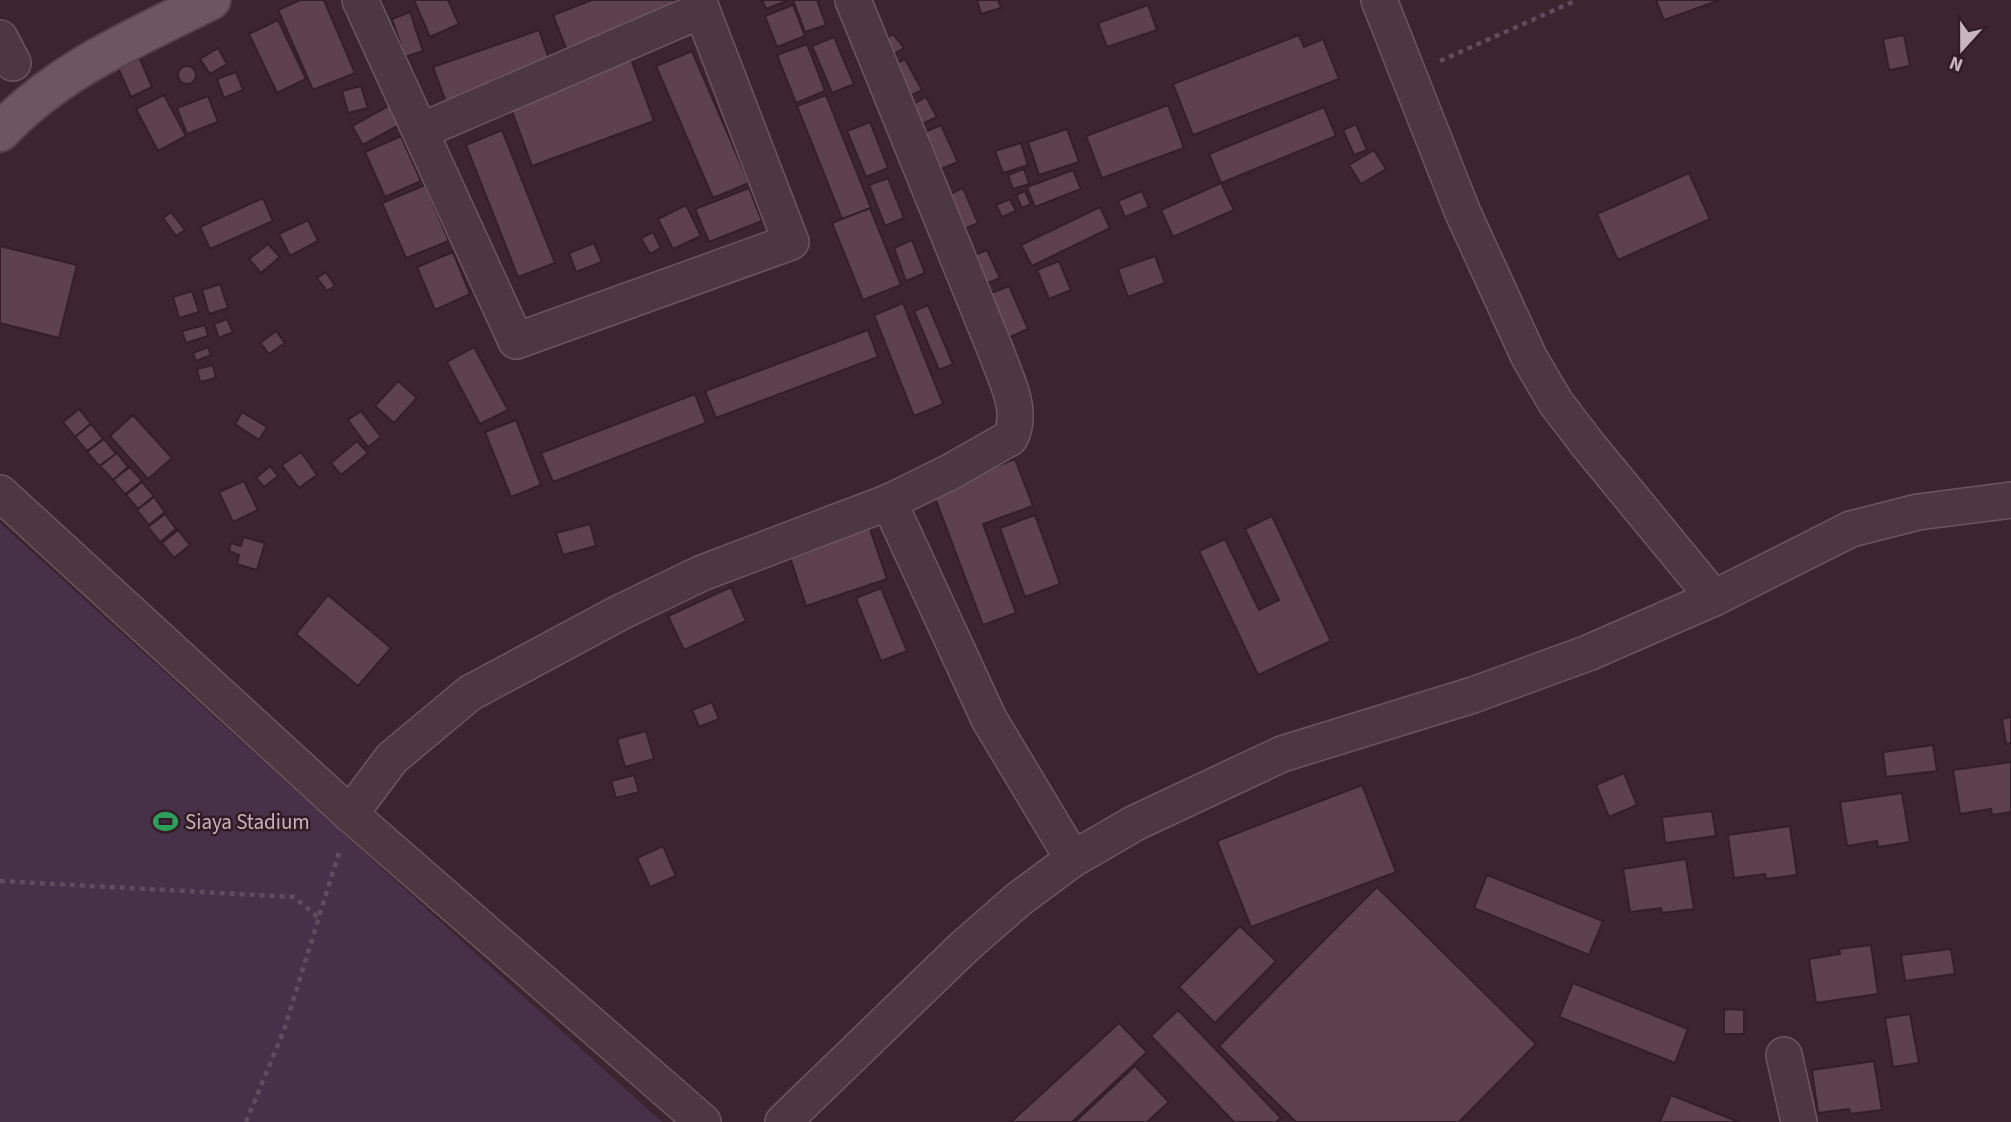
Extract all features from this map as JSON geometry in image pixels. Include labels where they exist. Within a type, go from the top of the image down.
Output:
[{"type":"main road","points":[[0,132],[26,105],[79,66],[211,0]]},
{"type":"street","points":[[360,0],[516,341],[790,242],[700,5],[421,131]]},
{"type":"street","points":[[350,814],[392,758],[470,693],[619,612],[702,573],[888,502],[950,472],[1010,438],[1014,430],[1016,409],[997,354],[853,0]]},
{"type":"street","points":[[1379,0],[1463,213],[1529,357],[1556,402],[1589,446],[1714,598]]},
{"type":"street","points":[[0,493],[350,814],[703,1122]]},
{"type":"street","points":[[783,1122],[964,947],[1073,859],[1146,817],[1282,754],[1473,695],[1562,663],[1714,598],[1851,529],[1918,512],[2011,500]]},
{"type":"street","points":[[888,502],[989,719],[1073,859]]},
{"type":"street","points":[[1784,1055],[1799,1122]]},
{"type":"path","points":[[1407,76],[1577,0]]},
{"type":"path","points":[[246,1122],[284,1030],[350,814]]},
{"type":"path","points":[[0,881],[294,897],[320,919]]},
{"type":"shaded area","name":"Siaya Stadium","points":[[0,523],[662,1122],[0,1122]]},
{"type":"building","points":[[300,0],[324,0],[355,73],[313,90],[278,10]]},
{"type":"building","points":[[414,0],[448,0],[459,24],[430,37]]},
{"type":"building","points":[[592,0],[680,0],[683,7],[568,53],[553,15]]},
{"type":"building","points":[[762,0],[787,0],[787,1],[766,9]]},
{"type":"building","points":[[793,0],[817,0],[826,25],[805,32]]},
{"type":"building","points":[[977,0],[998,0],[1001,8],[981,14]]},
{"type":"building","points":[[1656,0],[1720,0],[1664,20]]},
{"type":"building","points":[[793,5],[805,36],[777,47],[765,16]]},
{"type":"building","points":[[1148,5],[1157,30],[1107,47],[1098,23]]},
{"type":"building","points":[[410,12],[423,51],[405,57],[392,19]]},
{"type":"building","points":[[278,20],[306,79],[277,93],[249,34]]},
{"type":"building","points":[[539,30],[551,65],[446,102],[433,67]]},
{"type":"building","points":[[893,34],[904,48],[888,58],[879,44]]},
{"type":"building","points":[[1299,35],[1304,47],[1323,39],[1339,79],[1193,135],[1173,84]]},
{"type":"building","points":[[1904,35],[1910,66],[1889,70],[1883,39]]},
{"type":"building","points":[[834,37],[854,84],[832,93],[812,46]]},
{"type":"building","points":[[807,44],[825,91],[796,103],[777,55]]},
{"type":"building","points":[[218,48],[227,64],[210,74],[200,59]]},
{"type":"building","points":[[692,51],[749,183],[713,198],[656,66]]},
{"type":"building","points":[[138,54],[152,87],[131,97],[116,63]]},
{"type":"building","points":[[631,59],[654,121],[532,166],[509,103]]},
{"type":"building","points":[[905,59],[922,90],[904,99],[888,68]]},
{"type":"building","points":[[183,66],[191,66],[196,75],[194,82],[183,84],[178,79],[178,71]]},
{"type":"building","points":[[236,72],[243,90],[224,98],[217,79]]},
{"type":"building","points":[[361,86],[368,108],[348,113],[342,91]]},
{"type":"building","points":[[164,95],[186,136],[158,151],[136,109]]},
{"type":"building","points":[[826,95],[871,208],[842,219],[797,106]]},
{"type":"building","points":[[208,96],[218,122],[187,134],[177,108]]},
{"type":"building","points":[[926,97],[937,117],[920,125],[910,106]]},
{"type":"building","points":[[390,105],[401,124],[363,145],[352,126]]},
{"type":"building","points":[[1168,105],[1184,148],[1102,178],[1086,136]]},
{"type":"building","points":[[1324,107],[1336,136],[1221,183],[1209,154]]},
{"type":"building","points":[[870,122],[888,168],[866,177],[847,131]]},
{"type":"building","points":[[1356,124],[1367,150],[1354,155],[1343,130]]},
{"type":"building","points":[[941,125],[958,162],[936,171],[920,134]]},
{"type":"building","points":[[1067,129],[1079,162],[1039,175],[1028,142]]},
{"type":"building","points":[[502,130],[555,263],[518,277],[466,145]]},
{"type":"building","points":[[401,136],[421,181],[385,197],[365,152]]},
{"type":"building","points":[[1021,143],[1028,165],[1003,173],[995,151]]},
{"type":"building","points":[[1374,150],[1386,169],[1361,184],[1349,165]]},
{"type":"building","points":[[1024,169],[1029,184],[1013,189],[1008,175]]},
{"type":"building","points":[[1073,170],[1081,189],[1035,207],[1027,187]]},
{"type":"building","points":[[1689,173],[1710,219],[1618,260],[1597,214]]},
{"type":"building","points":[[888,178],[904,218],[885,226],[869,185]]},
{"type":"building","points":[[1221,183],[1234,210],[1173,237],[1161,210]]},
{"type":"building","points":[[425,185],[449,241],[406,258],[382,203]]},
{"type":"building","points":[[749,188],[762,221],[709,242],[695,209]]},
{"type":"building","points":[[963,188],[978,223],[958,232],[943,197]]},
{"type":"building","points":[[1025,191],[1031,204],[1022,208],[1016,195]]},
{"type":"building","points":[[1142,191],[1149,207],[1125,217],[1118,201]]},
{"type":"building","points":[[263,198],[273,221],[210,249],[200,227]]},
{"type":"building","points":[[1010,199],[1016,211],[1002,217],[996,205]]},
{"type":"building","points":[[686,205],[701,236],[673,249],[658,219]]},
{"type":"building","points":[[1100,207],[1110,228],[1032,266],[1021,245]]},
{"type":"building","points":[[870,208],[901,285],[863,300],[832,223]]},
{"type":"building","points":[[171,212],[185,230],[176,236],[163,218]]},
{"type":"building","points":[[308,220],[318,241],[290,256],[279,234]]},
{"type":"building","points":[[653,232],[661,248],[650,254],[641,238]]},
{"type":"building","points":[[912,240],[925,273],[906,281],[894,248]]},
{"type":"building","points":[[594,243],[602,262],[576,272],[569,253]]},
{"type":"building","points":[[268,244],[280,257],[261,273],[249,259]]},
{"type":"building","points":[[0,246],[77,265],[59,338],[0,323]]},
{"type":"building","points":[[987,250],[1000,278],[983,285],[970,257]]},
{"type":"building","points":[[453,252],[470,294],[435,310],[417,267]]},
{"type":"building","points":[[1155,256],[1165,283],[1128,297],[1118,269]]},
{"type":"building","points":[[1059,261],[1071,290],[1049,299],[1037,270]]},
{"type":"building","points":[[326,272],[335,286],[327,291],[317,278]]},
{"type":"building","points":[[220,284],[228,308],[209,314],[202,290]]},
{"type":"building","points":[[1009,286],[1028,329],[1008,338],[989,294]]},
{"type":"building","points":[[192,291],[199,312],[179,318],[173,297]]},
{"type":"building","points":[[903,303],[943,404],[914,416],[874,315]]},
{"type":"building","points":[[928,305],[953,364],[939,370],[914,311]]},
{"type":"building","points":[[227,319],[233,332],[219,338],[214,324]]},
{"type":"building","points":[[205,325],[208,336],[186,343],[182,331]]},
{"type":"building","points":[[868,330],[878,357],[716,418],[705,391]]},
{"type":"building","points":[[276,331],[285,343],[269,354],[260,343]]},
{"type":"building","points":[[208,347],[211,355],[196,361],[193,353]]},
{"type":"building","points":[[474,347],[508,410],[480,424],[447,362]]},
{"type":"building","points":[[213,365],[216,378],[200,382],[197,369]]},
{"type":"building","points":[[398,381],[417,398],[394,423],[375,406]]},
{"type":"building","points":[[695,394],[706,423],[553,482],[541,453]]},
{"type":"building","points":[[79,409],[91,424],[75,437],[63,422]]},
{"type":"building","points":[[361,411],[381,437],[368,447],[348,420]]},
{"type":"building","points":[[242,412],[267,427],[259,440],[235,424]]},
{"type":"building","points":[[133,415],[172,458],[148,479],[110,436]]},
{"type":"building","points":[[516,420],[541,485],[511,497],[485,432]]},
{"type":"building","points":[[91,424],[103,439],[87,451],[75,437]]},
{"type":"building","points":[[104,439],[116,454],[99,466],[87,452]]},
{"type":"building","points":[[357,441],[368,453],[341,475],[331,463]]},
{"type":"building","points":[[301,452],[317,475],[299,488],[282,465]]},
{"type":"building","points":[[117,453],[128,467],[113,480],[100,466]]},
{"type":"building","points":[[1015,459],[1033,506],[983,524],[1016,613],[983,625],[932,490]]},
{"type":"building","points":[[270,466],[278,476],[264,487],[256,478]]},
{"type":"building","points":[[130,467],[142,481],[125,494],[113,480]]},
{"type":"building","points":[[244,481],[258,510],[233,522],[219,492]]},
{"type":"building","points":[[142,482],[154,496],[138,509],[126,495]]},
{"type":"building","points":[[154,497],[165,512],[149,525],[137,510]]},
{"type":"building","points":[[165,514],[176,529],[160,542],[148,527]]},
{"type":"building","points":[[1035,515],[1060,584],[1025,597],[1000,528]]},
{"type":"building","points":[[1272,516],[1331,641],[1258,675],[1199,551],[1225,539],[1259,610],[1279,600],[1245,529]]},
{"type":"building","points":[[867,520],[887,579],[806,606],[787,548]]},
{"type":"building","points":[[590,524],[596,546],[563,555],[556,533]]},
{"type":"building","points":[[178,530],[190,545],[174,558],[162,543]]},
{"type":"building","points":[[243,537],[265,543],[257,570],[237,564],[239,555],[229,551],[231,543],[241,546]]},
{"type":"building","points":[[731,587],[746,621],[684,650],[668,616]]},
{"type":"building","points":[[881,588],[907,651],[881,661],[856,598]]},
{"type":"building","points":[[328,595],[391,648],[358,686],[296,634]]},
{"type":"building","points":[[712,702],[719,719],[699,727],[692,710]]},
{"type":"building","points":[[2011,717],[2011,743],[2006,744],[2002,719]]},
{"type":"building","points":[[646,731],[654,759],[625,767],[617,739]]},
{"type":"building","points":[[1933,745],[1937,771],[1886,777],[1883,752]]},
{"type":"building","points":[[2011,762],[2011,812],[1992,815],[1991,809],[1960,814],[1953,770]]},
{"type":"building","points":[[1624,773],[1637,805],[1609,817],[1596,785]]},
{"type":"building","points":[[634,775],[639,792],[616,798],[611,781]]},
{"type":"building","points":[[1362,785],[1396,872],[1251,927],[1217,841]]},
{"type":"building","points":[[1902,793],[1910,842],[1878,847],[1877,841],[1847,846],[1840,802]]},
{"type":"building","points":[[1712,811],[1716,836],[1665,843],[1662,817]]},
{"type":"building","points":[[1790,826],[1797,875],[1766,879],[1765,874],[1734,878],[1728,835]]},
{"type":"building","points":[[663,846],[676,876],[650,887],[637,858]]},
{"type":"building","points":[[1686,859],[1694,909],[1662,913],[1661,908],[1630,912],[1623,869]]},
{"type":"building","points":[[1487,875],[1603,921],[1589,955],[1474,908]]},
{"type":"building","points":[[1377,887],[1536,1044],[1459,1122],[1296,1122],[1219,1046]]},
{"type":"building","points":[[1240,926],[1276,961],[1215,1023],[1179,987]]},
{"type":"building","points":[[1871,945],[1878,994],[1816,1003],[1809,959],[1840,954],[1839,949]]},
{"type":"building","points":[[1951,949],[1955,974],[1905,981],[1901,955]]},
{"type":"building","points":[[1573,983],[1688,1029],[1675,1063],[1559,1017]]},
{"type":"building","points":[[1724,1009],[1744,1010],[1744,1034],[1724,1034]]},
{"type":"building","points":[[1178,1010],[1281,1118],[1276,1122],[1234,1122],[1151,1036]]},
{"type":"building","points":[[1910,1014],[1919,1063],[1893,1067],[1885,1018]]},
{"type":"building","points":[[1119,1023],[1147,1052],[1072,1122],[1011,1122]]},
{"type":"building","points":[[1874,1061],[1882,1110],[1850,1114],[1849,1109],[1818,1113],[1812,1070]]},
{"type":"building","points":[[1135,1066],[1169,1102],[1147,1122],[1075,1122]]},
{"type":"building","points":[[1671,1095],[1739,1122],[1660,1122]]},
{"type":"place","name":"Siaya Stadium","points":[[165,822]]}]
